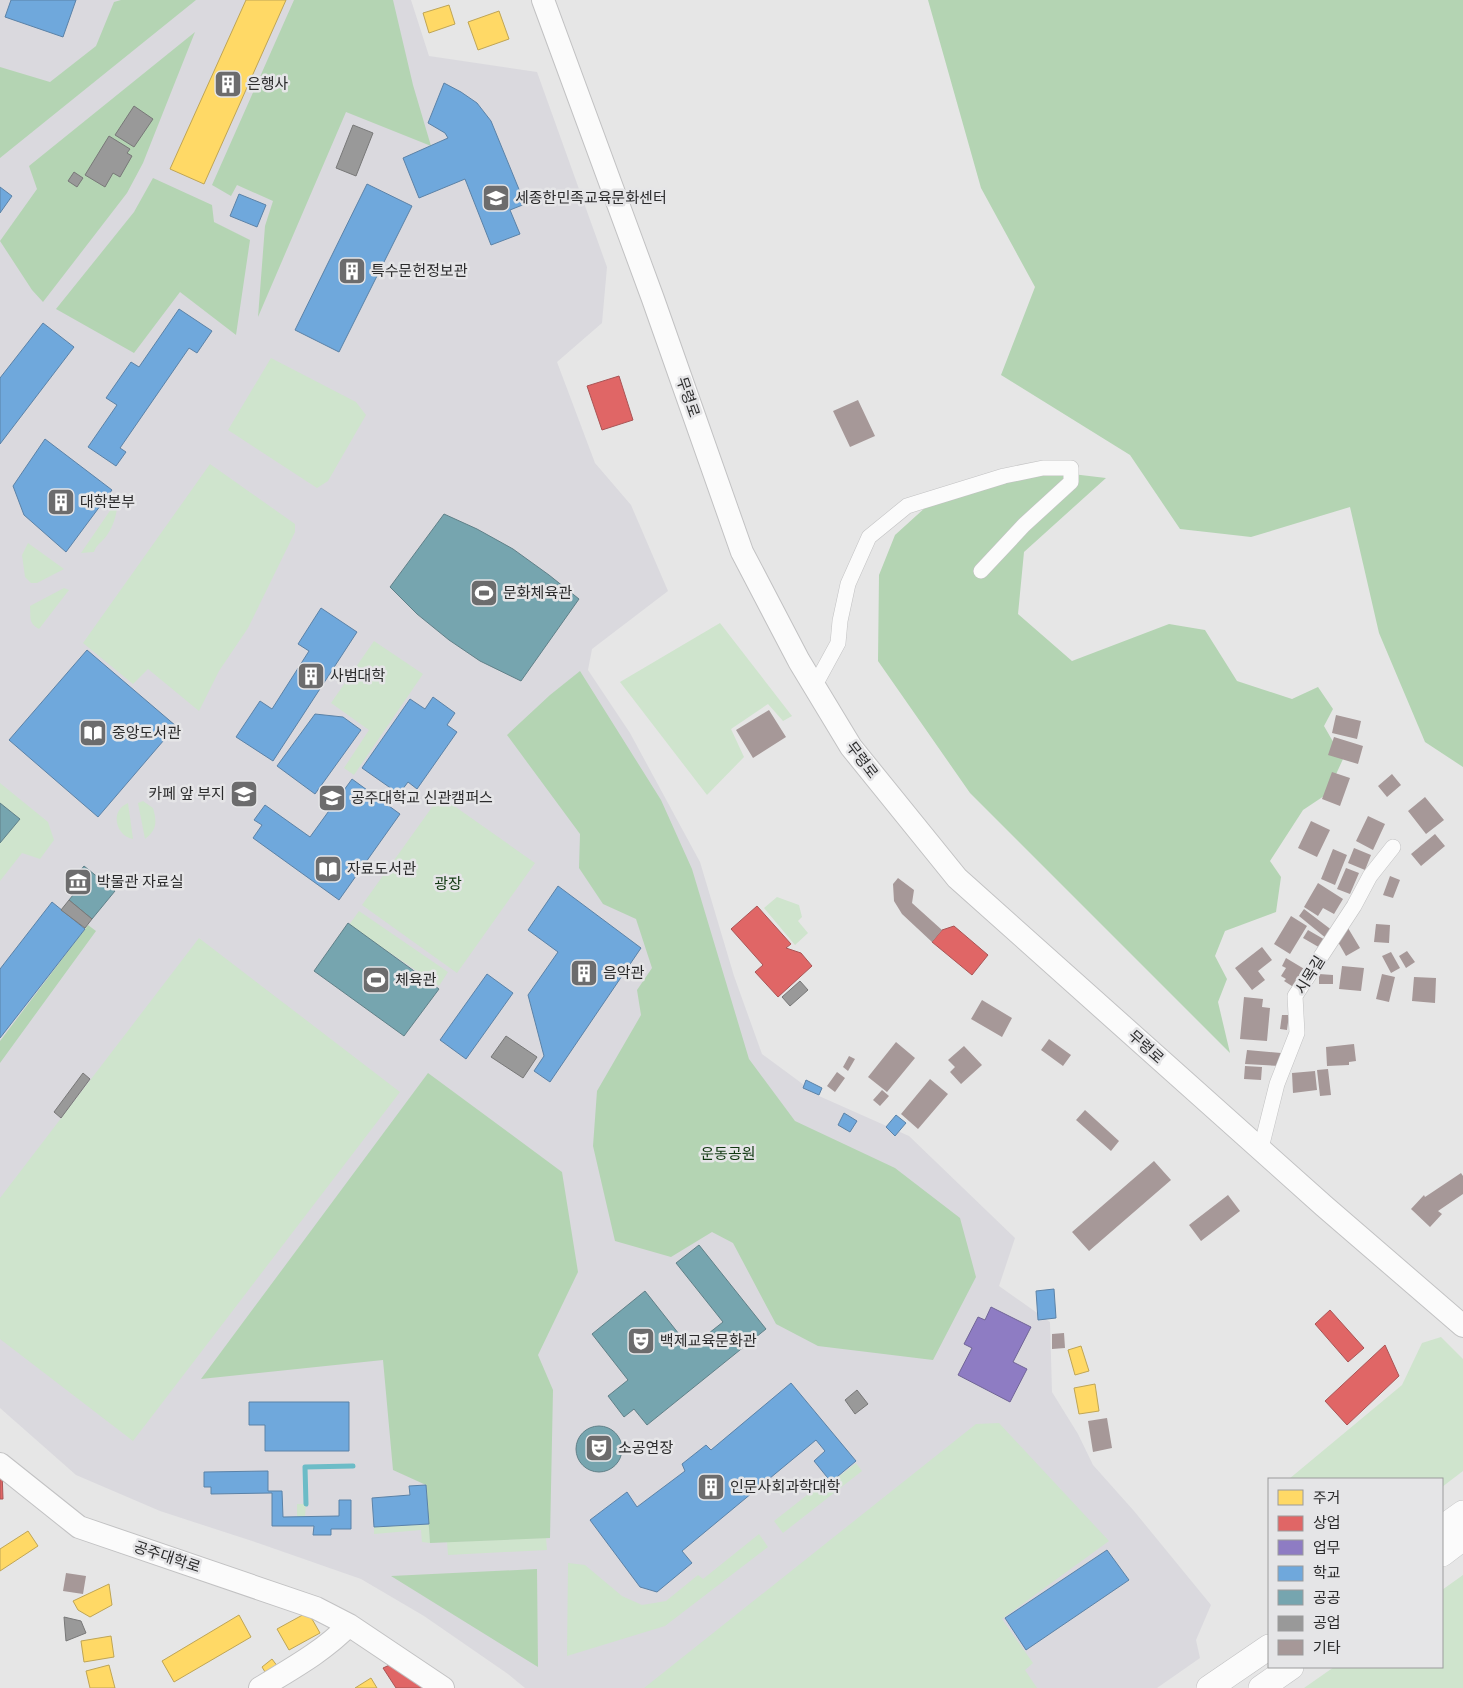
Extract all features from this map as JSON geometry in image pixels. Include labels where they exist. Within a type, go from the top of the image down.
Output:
[{"type":"main road","name":"무령로","points":[[543,0],[651,293],[742,552],[799,661],[851,747],[957,878],[1463,1326]]},
{"type":"main road","name":"공주대학로","points":[[0,1464],[79,1527],[316,1608],[350,1625],[442,1688]]},
{"type":"main road","points":[[1443,1527],[1463,1513]]},
{"type":"main road","points":[[1443,1553],[1463,1538]]},
{"type":"main road","points":[[260,1688],[311,1657],[340,1636],[350,1625]]},
{"type":"main road","points":[[1209,1688],[1268,1648]]},
{"type":"main road","points":[[1261,1688],[1290,1668]]},
{"type":"street","points":[[814,687],[838,643],[840,622],[848,584],[869,537],[907,506],[1004,476],[1043,468],[1071,468],[1071,482],[1024,526],[982,571]]},
{"type":"street","name":"시목길","points":[[1261,1148],[1277,1084],[1297,1033],[1295,996],[1354,906],[1370,876],[1393,847]]},
{"type":"shaded area","name":"공주대학교 신관캠퍼스","points":[[0,0],[411,0],[429,56],[537,72],[607,267],[602,323],[557,362],[595,463],[631,505],[668,591],[592,649],[588,670],[630,733],[700,862],[734,976],[762,1054],[819,1096],[909,1136],[1015,1238],[999,1286],[1050,1322],[1052,1392],[1078,1434],[1093,1465],[1134,1511],[1211,1605],[1196,1640],[1200,1658],[1157,1688],[525,1688],[508,1674],[424,1616],[361,1579],[160,1511],[76,1475],[0,1408]]},
{"type":"green space","points":[[121,0],[196,0],[0,158],[0,67],[50,82],[96,46],[114,2]]},
{"type":"green space","points":[[294,0],[393,0],[413,85],[431,146],[346,112],[258,317],[265,226],[273,201],[237,185],[231,196],[212,185]]},
{"type":"green space","points":[[928,0],[1463,0],[1463,767],[1425,742],[1379,633],[1350,507],[1251,537],[1180,529],[1130,455],[1001,375],[1035,287],[981,188]]},
{"type":"green space","points":[[195,32],[143,163],[127,193],[43,302],[32,290],[0,241],[37,189],[29,166]]},
{"type":"green space","points":[[153,178],[212,205],[214,222],[250,240],[236,335],[180,292],[134,353],[56,309],[134,212]]},
{"type":"green space","points":[[271,358],[356,402],[366,415],[328,481],[317,488],[228,430]]},
{"type":"green space","points":[[210,464],[295,524],[295,532],[248,628],[219,671],[199,711],[148,669],[133,684],[83,643]]},
{"type":"green space","points":[[1047,471],[1106,478],[1024,552],[1018,614],[1072,661],[1169,624],[1205,630],[1237,681],[1292,699],[1318,687],[1333,709],[1324,726],[1343,759],[1327,794],[1303,810],[1270,861],[1281,877],[1276,912],[1225,931],[1215,956],[1227,979],[1218,1002],[1230,1053],[970,793],[878,661],[879,575],[895,535],[927,506]]},
{"type":"green space","points":[[118,499],[114,520],[104,539],[94,552],[81,553]]},
{"type":"green space","points":[[28,543],[64,569],[37,583],[31,583],[25,577],[22,555]]},
{"type":"green space","points":[[64,588],[69,590],[39,629],[35,627],[31,619],[30,606]]},
{"type":"green space","points":[[720,623],[792,716],[783,721],[768,704],[731,729],[744,757],[707,795],[620,682]]},
{"type":"green space","points":[[374,641],[423,674],[354,775],[344,768],[369,730],[331,703]]},
{"type":"green space","name":"운동공원","points":[[580,671],[661,800],[692,869],[749,1059],[795,1121],[895,1168],[960,1218],[976,1277],[933,1360],[818,1346],[776,1324],[733,1243],[712,1232],[671,1257],[615,1241],[593,1146],[597,1091],[641,1015],[637,990],[652,968],[636,919],[603,904],[579,868],[580,834],[507,735],[550,695]]},
{"type":"green space","points":[[0,783],[48,822],[54,840],[40,859],[22,853],[0,881],[0,843],[20,819],[0,803]]},
{"type":"green space","name":"광장","points":[[440,796],[535,863],[457,973],[362,905]]},
{"type":"green space","points":[[143,801],[153,808],[155,817],[154,829],[145,839],[138,803]]},
{"type":"green space","points":[[128,803],[133,839],[122,833],[117,823],[118,812]]},
{"type":"green space","points":[[777,897],[799,905],[802,917],[798,921],[808,933],[795,945],[764,908]]},
{"type":"green space","points":[[359,911],[448,972],[439,986],[349,925]]},
{"type":"green space","points":[[88,925],[96,931],[0,1063],[0,1041]]},
{"type":"green space","points":[[199,938],[400,1092],[133,1441],[0,1339],[0,1198]]},
{"type":"green space","points":[[428,1073],[562,1172],[578,1272],[538,1355],[553,1390],[550,1538],[430,1543],[426,1485],[393,1470],[383,1360],[201,1379]]},
{"type":"green space","points":[[1441,1337],[1463,1359],[1463,1471],[1443,1486],[1443,1478],[1290,1478],[1402,1385],[1422,1343]]},
{"type":"green space","points":[[999,1423],[1109,1541],[1002,1619],[1033,1663],[1025,1670],[1037,1688],[644,1688],[976,1424]]},
{"type":"green space","points":[[856,1463],[862,1471],[783,1533],[774,1521],[825,1481],[828,1485]]},
{"type":"green space","points":[[297,1504],[306,1504],[305,1516],[314,1517],[297,1525]]},
{"type":"green space","points":[[429,1524],[430,1543],[422,1542],[421,1530],[374,1534],[374,1527]]},
{"type":"green space","points":[[759,1534],[768,1547],[665,1626],[567,1656],[568,1563],[585,1565],[622,1596],[642,1605],[666,1601],[698,1575],[703,1579]]},
{"type":"green space","points":[[546,1538],[547,1550],[448,1555],[447,1542]]},
{"type":"green space","points":[[537,1569],[538,1667],[391,1576]]},
{"type":"green space","points":[[1463,1575],[1463,1688],[1304,1688],[1333,1668],[1443,1668],[1443,1589]]},
{"type":"building: 주거","name":"은행사","points":[[246,0],[286,0],[204,184],[170,169]]},
{"type":"building: 주거","points":[[449,5],[455,24],[429,33],[423,13]]},
{"type":"building: 주거","points":[[499,11],[509,39],[478,50],[468,22]]},
{"type":"building: 주거","points":[[1081,1346],[1089,1371],[1075,1375],[1068,1350]]},
{"type":"building: 주거","points":[[1095,1384],[1099,1411],[1079,1414],[1074,1388]]},
{"type":"building: 주거","points":[[28,1531],[38,1546],[0,1571],[0,1549]]},
{"type":"building: 주거","points":[[109,1584],[112,1605],[90,1617],[78,1610],[73,1601]]},
{"type":"building: 주거","points":[[308,1612],[320,1633],[289,1650],[277,1629]]},
{"type":"building: 주거","points":[[239,1615],[251,1637],[174,1682],[162,1661]]},
{"type":"building: 주거","points":[[111,1636],[114,1657],[84,1662],[81,1641]]},
{"type":"building: 주거","points":[[272,1659],[278,1667],[267,1675],[262,1667]]},
{"type":"building: 주거","points":[[109,1665],[115,1688],[90,1688],[86,1671]]},
{"type":"building: 주거","points":[[371,1678],[377,1688],[355,1688]]},
{"type":"building: 상업","points":[[619,376],[633,420],[602,430],[587,386]]},
{"type":"building: 상업","points":[[757,906],[791,944],[786,948],[801,953],[812,966],[778,997],[755,972],[763,965],[731,929]]},
{"type":"building: 상업","points":[[954,926],[988,955],[972,975],[932,942],[942,930]]},
{"type":"building: 상업","points":[[1330,1310],[1364,1348],[1348,1362],[1315,1324]]},
{"type":"building: 상업","points":[[1385,1345],[1399,1376],[1347,1425],[1325,1401]]},
{"type":"building: 상업","points":[[0,1470],[2,1471],[3,1499],[0,1499]]},
{"type":"building: 상업","points":[[394,1663],[435,1688],[396,1688],[383,1668]]},
{"type":"building: 업무","points":[[991,1307],[1031,1327],[1013,1362],[1027,1369],[1010,1402],[958,1375],[972,1348],[964,1344],[978,1317],[985,1320]]},
{"type":"building: 학교","points":[[11,0],[76,0],[63,37],[5,17]]},
{"type":"building: 학교","points":[[444,83],[477,103],[491,121],[525,204],[510,210],[520,234],[491,245],[465,179],[419,198],[403,158],[448,138],[445,133],[428,123]]},
{"type":"building: 학교","name":"특수문헌정보관","points":[[367,184],[412,206],[339,352],[295,330]]},
{"type":"building: 학교","points":[[0,187],[12,196],[0,213]]},
{"type":"building: 학교","points":[[239,194],[266,205],[257,227],[230,216]]},
{"type":"building: 학교","points":[[179,309],[212,331],[197,353],[189,348],[120,448],[126,452],[116,466],[88,447],[117,405],[106,398],[131,362],[139,367]]},
{"type":"building: 학교","points":[[43,323],[74,347],[0,444],[0,378]]},
{"type":"building: 학교","name":"대학본부","points":[[45,439],[112,490],[66,552],[24,515],[13,486]]},
{"type":"building: 학교","name":"사범대학","points":[[321,608],[357,632],[273,761],[236,737],[260,701],[272,709],[309,651],[298,644]]},
{"type":"building: 학교","name":"중앙도서관","points":[[87,650],[176,726],[98,817],[9,740]]},
{"type":"building: 학교","points":[[433,697],[455,713],[447,725],[457,732],[417,789],[408,782],[399,794],[362,768],[410,699],[425,709]]},
{"type":"building: 학교","points":[[315,714],[343,717],[361,730],[315,794],[277,766]]},
{"type":"building: 학교","name":"자료도서관","points":[[352,779],[400,814],[339,900],[253,838],[262,825],[254,820],[265,805],[310,837]]},
{"type":"building: 학교","name":"음악관","points":[[558,886],[641,948],[550,1082],[534,1071],[544,1056],[528,995],[558,952],[528,930]]},
{"type":"building: 학교","points":[[52,902],[85,929],[0,1038],[0,969]]},
{"type":"building: 학교","points":[[487,974],[513,993],[466,1059],[440,1040]]},
{"type":"building: 학교","points":[[806,1080],[822,1088],[819,1095],[803,1088]]},
{"type":"building: 학교","points":[[844,1113],[857,1121],[850,1132],[838,1125]]},
{"type":"building: 학교","points":[[896,1115],[906,1123],[895,1136],[886,1127]]},
{"type":"building: 학교","points":[[1054,1289],[1056,1318],[1038,1320],[1036,1291]]},
{"type":"building: 학교","name":"인문사회과학대학","points":[[791,1383],[856,1461],[831,1482],[814,1461],[825,1451],[816,1440],[682,1551],[692,1563],[657,1592],[640,1587],[590,1520],[627,1492],[637,1507],[685,1471],[682,1464],[706,1445],[711,1450]]},
{"type":"building: 학교","points":[[249,1402],[349,1402],[349,1451],[265,1451],[265,1425],[249,1425]]},
{"type":"building: 학교","points":[[268,1471],[268,1491],[282,1491],[283,1517],[339,1516],[339,1500],[351,1500],[351,1529],[331,1529],[331,1535],[313,1535],[314,1526],[272,1526],[272,1493],[211,1494],[211,1487],[204,1487],[204,1472]]},
{"type":"building: 학교","points":[[426,1485],[429,1524],[374,1527],[372,1498],[410,1495],[409,1486]]},
{"type":"building: 학교","points":[[1107,1550],[1129,1580],[1026,1650],[1005,1618]]},
{"type":"building: 공공","name":"문화체육관","points":[[444,514],[477,529],[513,549],[579,599],[521,681],[480,661],[449,640],[417,614],[390,587]]},
{"type":"building: 공공","points":[[0,803],[20,819],[0,843]]},
{"type":"building: 공공","points":[[84,866],[115,891],[92,919],[69,900],[77,890],[72,881]]},
{"type":"building: 공공","name":"체육관","points":[[348,923],[439,989],[404,1036],[314,971]]},
{"type":"building: 공공","name":"백제교육문화관","points":[[699,1245],[766,1329],[647,1425],[634,1409],[624,1417],[608,1396],[628,1380],[592,1334],[645,1291],[690,1348],[723,1322],[676,1263]]},
{"type":"building: 공공","name":"소공연장","points":[[599,1426],[612,1430],[618,1436],[622,1449],[618,1462],[612,1468],[599,1472],[586,1468],[580,1462],[576,1449],[580,1436],[586,1430]]},
{"type":"building: 공업","points":[[134,106],[153,119],[134,147],[115,135]]},
{"type":"building: 공업","points":[[353,125],[373,133],[356,176],[336,168]]},
{"type":"building: 공업","points":[[109,136],[130,149],[127,153],[132,156],[120,177],[113,173],[105,187],[85,175]]},
{"type":"building: 공업","points":[[74,172],[83,178],[77,187],[68,181]]},
{"type":"building: 공업","points":[[69,900],[92,919],[85,928],[61,910]]},
{"type":"building: 공업","points":[[800,981],[808,990],[790,1006],[782,997]]},
{"type":"building: 공업","points":[[506,1036],[537,1057],[523,1078],[491,1057]]},
{"type":"building: 공업","points":[[83,1073],[90,1079],[61,1118],[54,1112]]},
{"type":"building: 공업","points":[[857,1390],[868,1404],[855,1414],[845,1400]]},
{"type":"building: 공업","points":[[64,1617],[81,1621],[86,1633],[66,1641]]},
{"type":"building: 기타","points":[[858,400],[875,436],[850,447],[833,411]]},
{"type":"building: 기타","points":[[769,710],[786,737],[753,758],[736,730]]},
{"type":"building: 기타","points":[[1336,715],[1361,721],[1357,739],[1332,733]]},
{"type":"building: 기타","points":[[1334,737],[1363,746],[1358,764],[1328,755]]},
{"type":"building: 기타","points":[[1332,772],[1350,778],[1340,806],[1322,799]]},
{"type":"building: 기타","points":[[1392,774],[1401,785],[1387,797],[1378,786]]},
{"type":"building: 기타","points":[[1425,797],[1444,820],[1426,834],[1408,811]]},
{"type":"building: 기타","points":[[1368,816],[1385,824],[1373,850],[1356,841]]},
{"type":"building: 기타","points":[[1311,821],[1330,830],[1317,857],[1298,848]]},
{"type":"building: 기타","points":[[1435,834],[1445,846],[1421,866],[1411,854]]},
{"type":"building: 기타","points":[[1354,848],[1371,855],[1365,870],[1348,863]]},
{"type":"building: 기타","points":[[1333,849],[1347,855],[1335,885],[1321,879]]},
{"type":"building: 기타","points":[[1346,868],[1359,873],[1350,894],[1337,889]]},
{"type":"building: 기타","points":[[1390,876],[1400,880],[1393,898],[1383,895]]},
{"type":"building: 기타","points":[[898,878],[914,890],[912,903],[942,930],[932,942],[902,914],[894,901],[893,884]]},
{"type":"building: 기타","points":[[1318,883],[1343,899],[1334,914],[1323,908],[1318,916],[1304,907]]},
{"type":"building: 기타","points":[[1304,909],[1333,931],[1327,939],[1299,916]]},
{"type":"building: 기타","points":[[1291,916],[1307,926],[1290,954],[1274,944]]},
{"type":"building: 기타","points":[[1376,924],[1390,925],[1389,943],[1374,942]]},
{"type":"building: 기타","points":[[1348,928],[1360,948],[1346,956],[1338,942]]},
{"type":"building: 기타","points":[[1308,930],[1327,941],[1322,949],[1303,938]]},
{"type":"building: 기타","points":[[1262,947],[1272,960],[1258,971],[1265,980],[1252,990],[1235,968]]},
{"type":"building: 기타","points":[[1407,951],[1415,962],[1406,968],[1399,956]]},
{"type":"building: 기타","points":[[1391,952],[1400,968],[1391,973],[1382,956]]},
{"type":"building: 기타","points":[[1286,958],[1306,970],[1295,988],[1284,981],[1286,979],[1281,976],[1286,968],[1282,966]]},
{"type":"building: 기타","points":[[1342,966],[1364,968],[1361,991],[1339,989]]},
{"type":"building: 기타","points":[[1319,974],[1333,975],[1333,984],[1319,984]]},
{"type":"building: 기타","points":[[1382,974],[1395,977],[1389,1002],[1376,999]]},
{"type":"building: 기타","points":[[1414,977],[1436,978],[1435,1003],[1412,1001]]},
{"type":"building: 기타","points":[[1244,997],[1263,999],[1262,1007],[1270,1008],[1267,1041],[1240,1039]]},
{"type":"building: 기타","points":[[982,1000],[1012,1018],[1002,1037],[971,1019]]},
{"type":"building: 기타","points":[[1282,1015],[1289,1015],[1287,1030],[1280,1029]]},
{"type":"building: 기타","points":[[1049,1039],[1071,1055],[1063,1066],[1041,1050]]},
{"type":"building: 기타","points":[[896,1042],[915,1058],[887,1092],[868,1077]]},
{"type":"building: 기타","points":[[1354,1044],[1356,1061],[1349,1062],[1349,1065],[1327,1066],[1326,1047]]},
{"type":"building: 기타","points":[[964,1046],[982,1065],[961,1084],[950,1072],[955,1067],[948,1060]]},
{"type":"building: 기타","points":[[1247,1050],[1281,1053],[1280,1066],[1245,1064]]},
{"type":"building: 기타","points":[[849,1056],[855,1059],[848,1071],[843,1067]]},
{"type":"building: 기타","points":[[1245,1066],[1262,1067],[1261,1080],[1244,1079]]},
{"type":"building: 기타","points":[[1328,1069],[1331,1095],[1320,1096],[1317,1070]]},
{"type":"building: 기타","points":[[1315,1071],[1317,1090],[1293,1093],[1292,1073]]},
{"type":"building: 기타","points":[[837,1072],[845,1078],[835,1092],[827,1086]]},
{"type":"building: 기타","points":[[930,1079],[948,1094],[918,1129],[901,1114]]},
{"type":"building: 기타","points":[[882,1090],[889,1096],[880,1106],[873,1100]]},
{"type":"building: 기타","points":[[1085,1110],[1119,1141],[1111,1151],[1076,1120]]},
{"type":"building: 기타","points":[[1154,1161],[1171,1180],[1089,1251],[1072,1232]]},
{"type":"building: 기타","points":[[1461,1173],[1463,1176],[1463,1194],[1438,1211],[1442,1214],[1430,1227],[1411,1209],[1424,1195],[1425,1197]]},
{"type":"building: 기타","points":[[1228,1195],[1240,1211],[1201,1241],[1189,1225]]},
{"type":"building: 기타","points":[[1064,1333],[1065,1348],[1052,1349],[1052,1334]]},
{"type":"building: 기타","points":[[1107,1418],[1112,1448],[1093,1452],[1088,1421]]},
{"type":"building: 기타","points":[[66,1573],[86,1576],[83,1594],[63,1591]]},
{"type":"waterway","points":[[306,1504],[305,1467],[353,1466]]},
{"type":"place","name":"은행사","points":[[228,84]]},
{"type":"place","name":"세종한민족교육문화센터","points":[[496,198]]},
{"type":"place","name":"특수문헌정보관","points":[[352,271]]},
{"type":"place","name":"대학본부","points":[[61,502]]},
{"type":"place","name":"문화체육관","points":[[484,593]]},
{"type":"place","name":"사범대학","points":[[311,676]]},
{"type":"place","name":"중앙도서관","points":[[93,733]]},
{"type":"place","name":"카페 앞 부지","points":[[244,794]]},
{"type":"place","name":"공주대학교 신관캠퍼스","points":[[332,798]]},
{"type":"place","name":"자료도서관","points":[[328,869]]},
{"type":"place","name":"박물관 자료실","points":[[78,882]]},
{"type":"place","name":"음악관","points":[[584,973]]},
{"type":"place","name":"체육관","points":[[376,980]]},
{"type":"place","name":"백제교육문화관","points":[[641,1341]]},
{"type":"place","name":"소공연장","points":[[599,1448]]},
{"type":"place","name":"인문사회과학대학","points":[[711,1487]]}]
